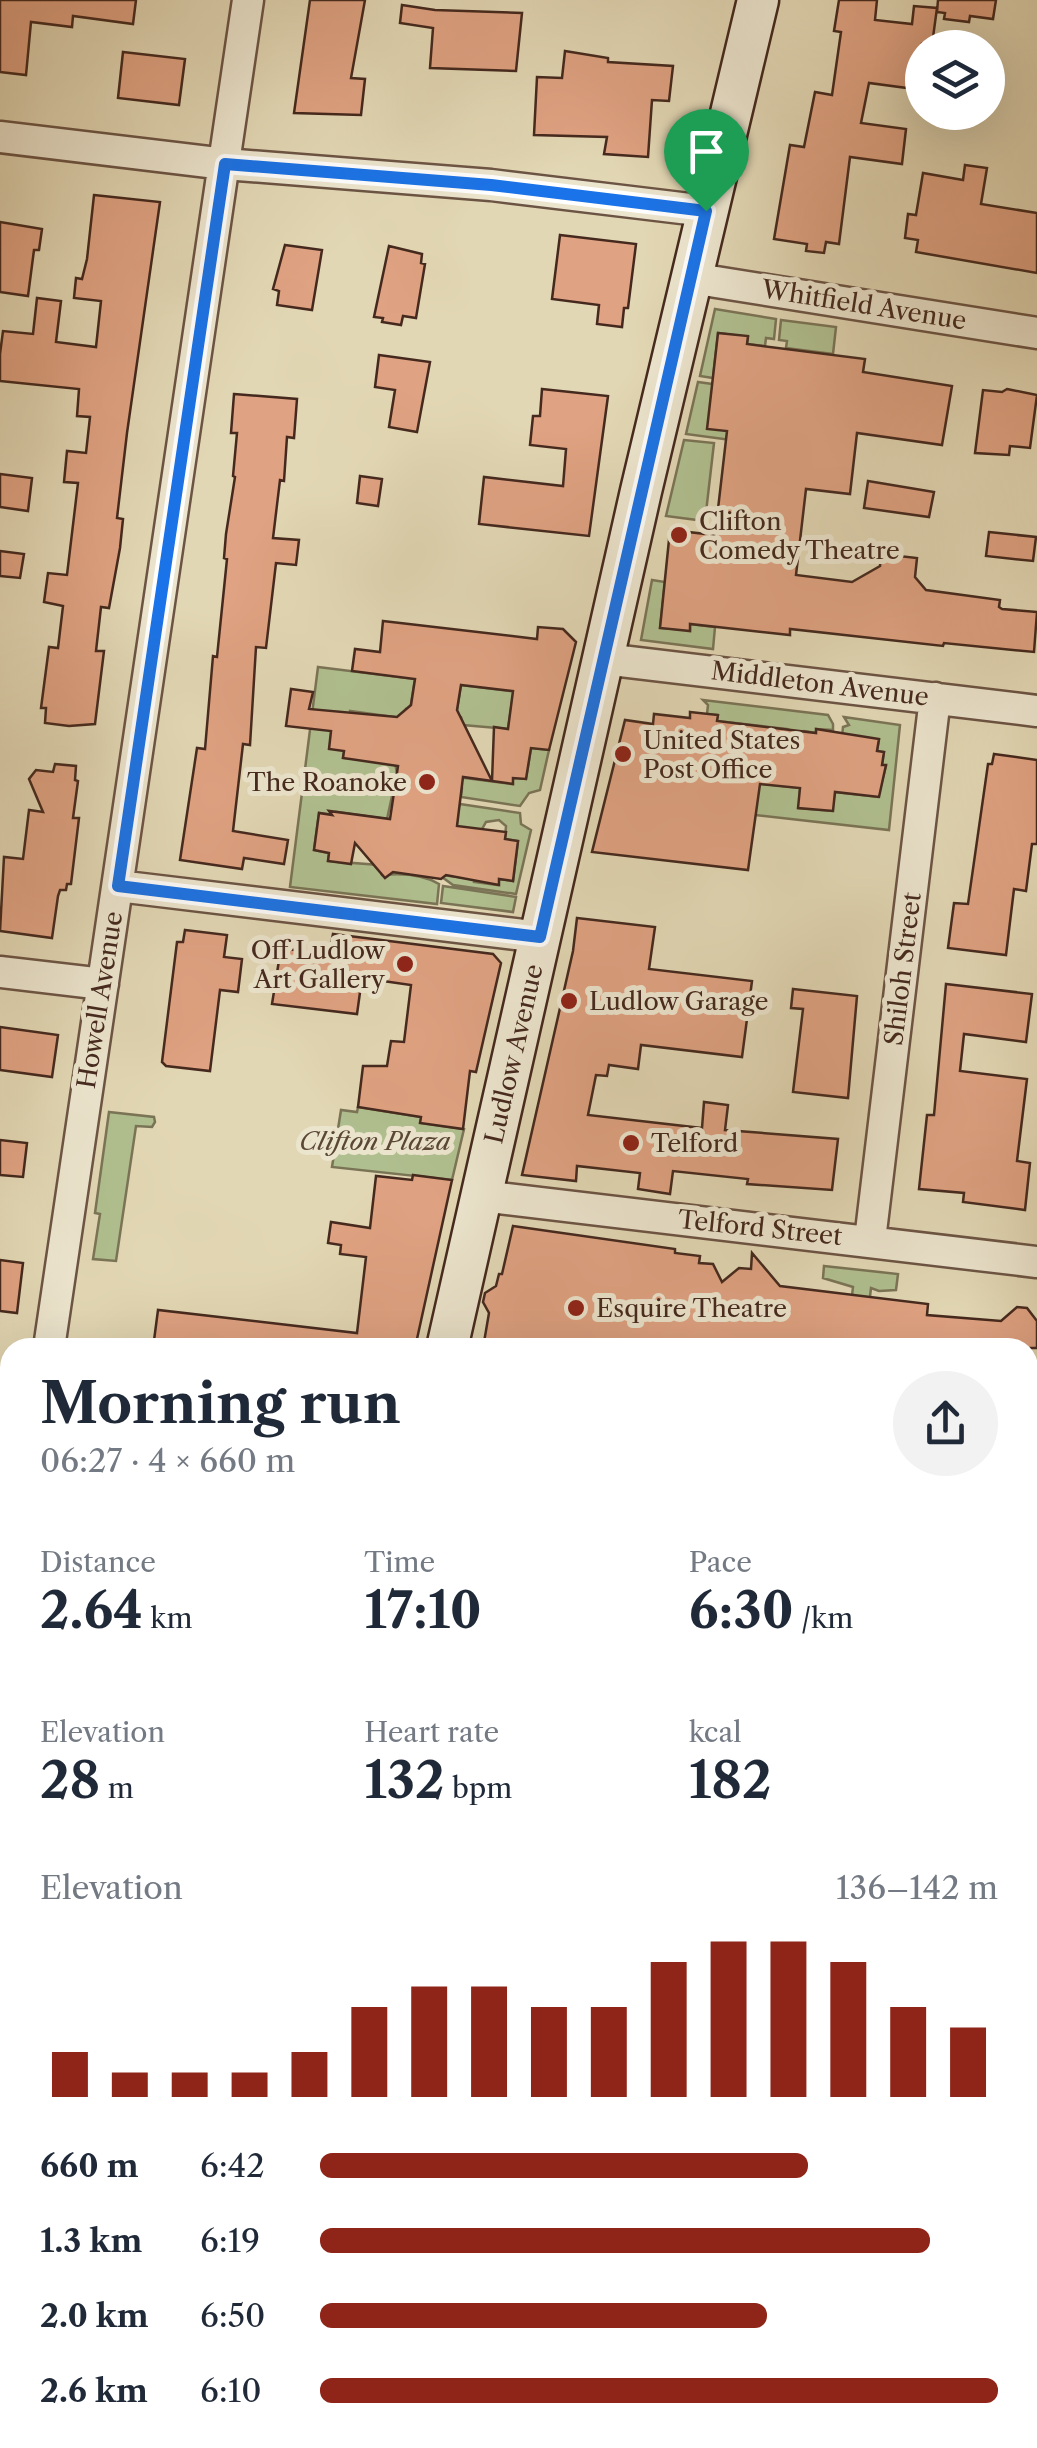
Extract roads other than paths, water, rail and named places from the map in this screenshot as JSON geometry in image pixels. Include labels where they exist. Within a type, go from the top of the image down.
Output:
[{"type":"main road","name":"Ludlow Avenue","points":[[449,1338],[706,211],[758,0]]},
{"type":"street","name":"Howell Avenue","points":[[50,1338],[248,0]]},
{"type":"street","points":[[0,138],[225,164],[491,185],[706,211]]},
{"type":"street","name":"Whitfield Avenue","points":[[691,278],[1037,333]]},
{"type":"street","name":"Middleton Avenue","points":[[604,659],[1037,711]]},
{"type":"street","name":"Shiloh Street","points":[[870,1240],[936,698]]},
{"type":"street","points":[[118,886],[540,937]]},
{"type":"street","points":[[0,972],[103,984]]},
{"type":"street","name":"Telford Street","points":[[482,1196],[1037,1262]]},
{"type":"place","name":"Clifton Comedy Theatre","points":[[679,535]]},
{"type":"place","name":"United States Post Office","points":[[623,754]]},
{"type":"place","name":"The Roanoke","points":[[427,782]]},
{"type":"place","name":"Off Ludlow Art Gallery","points":[[405,964]]},
{"type":"place","name":"Ludlow Garage","points":[[569,1001]]},
{"type":"place","name":"Telford","points":[[631,1143]]},
{"type":"place","name":"Esquire Theatre","points":[[576,1308]]},
{"type":"park label","name":"Clifton Plaza","points":[[375,1141]]}]
